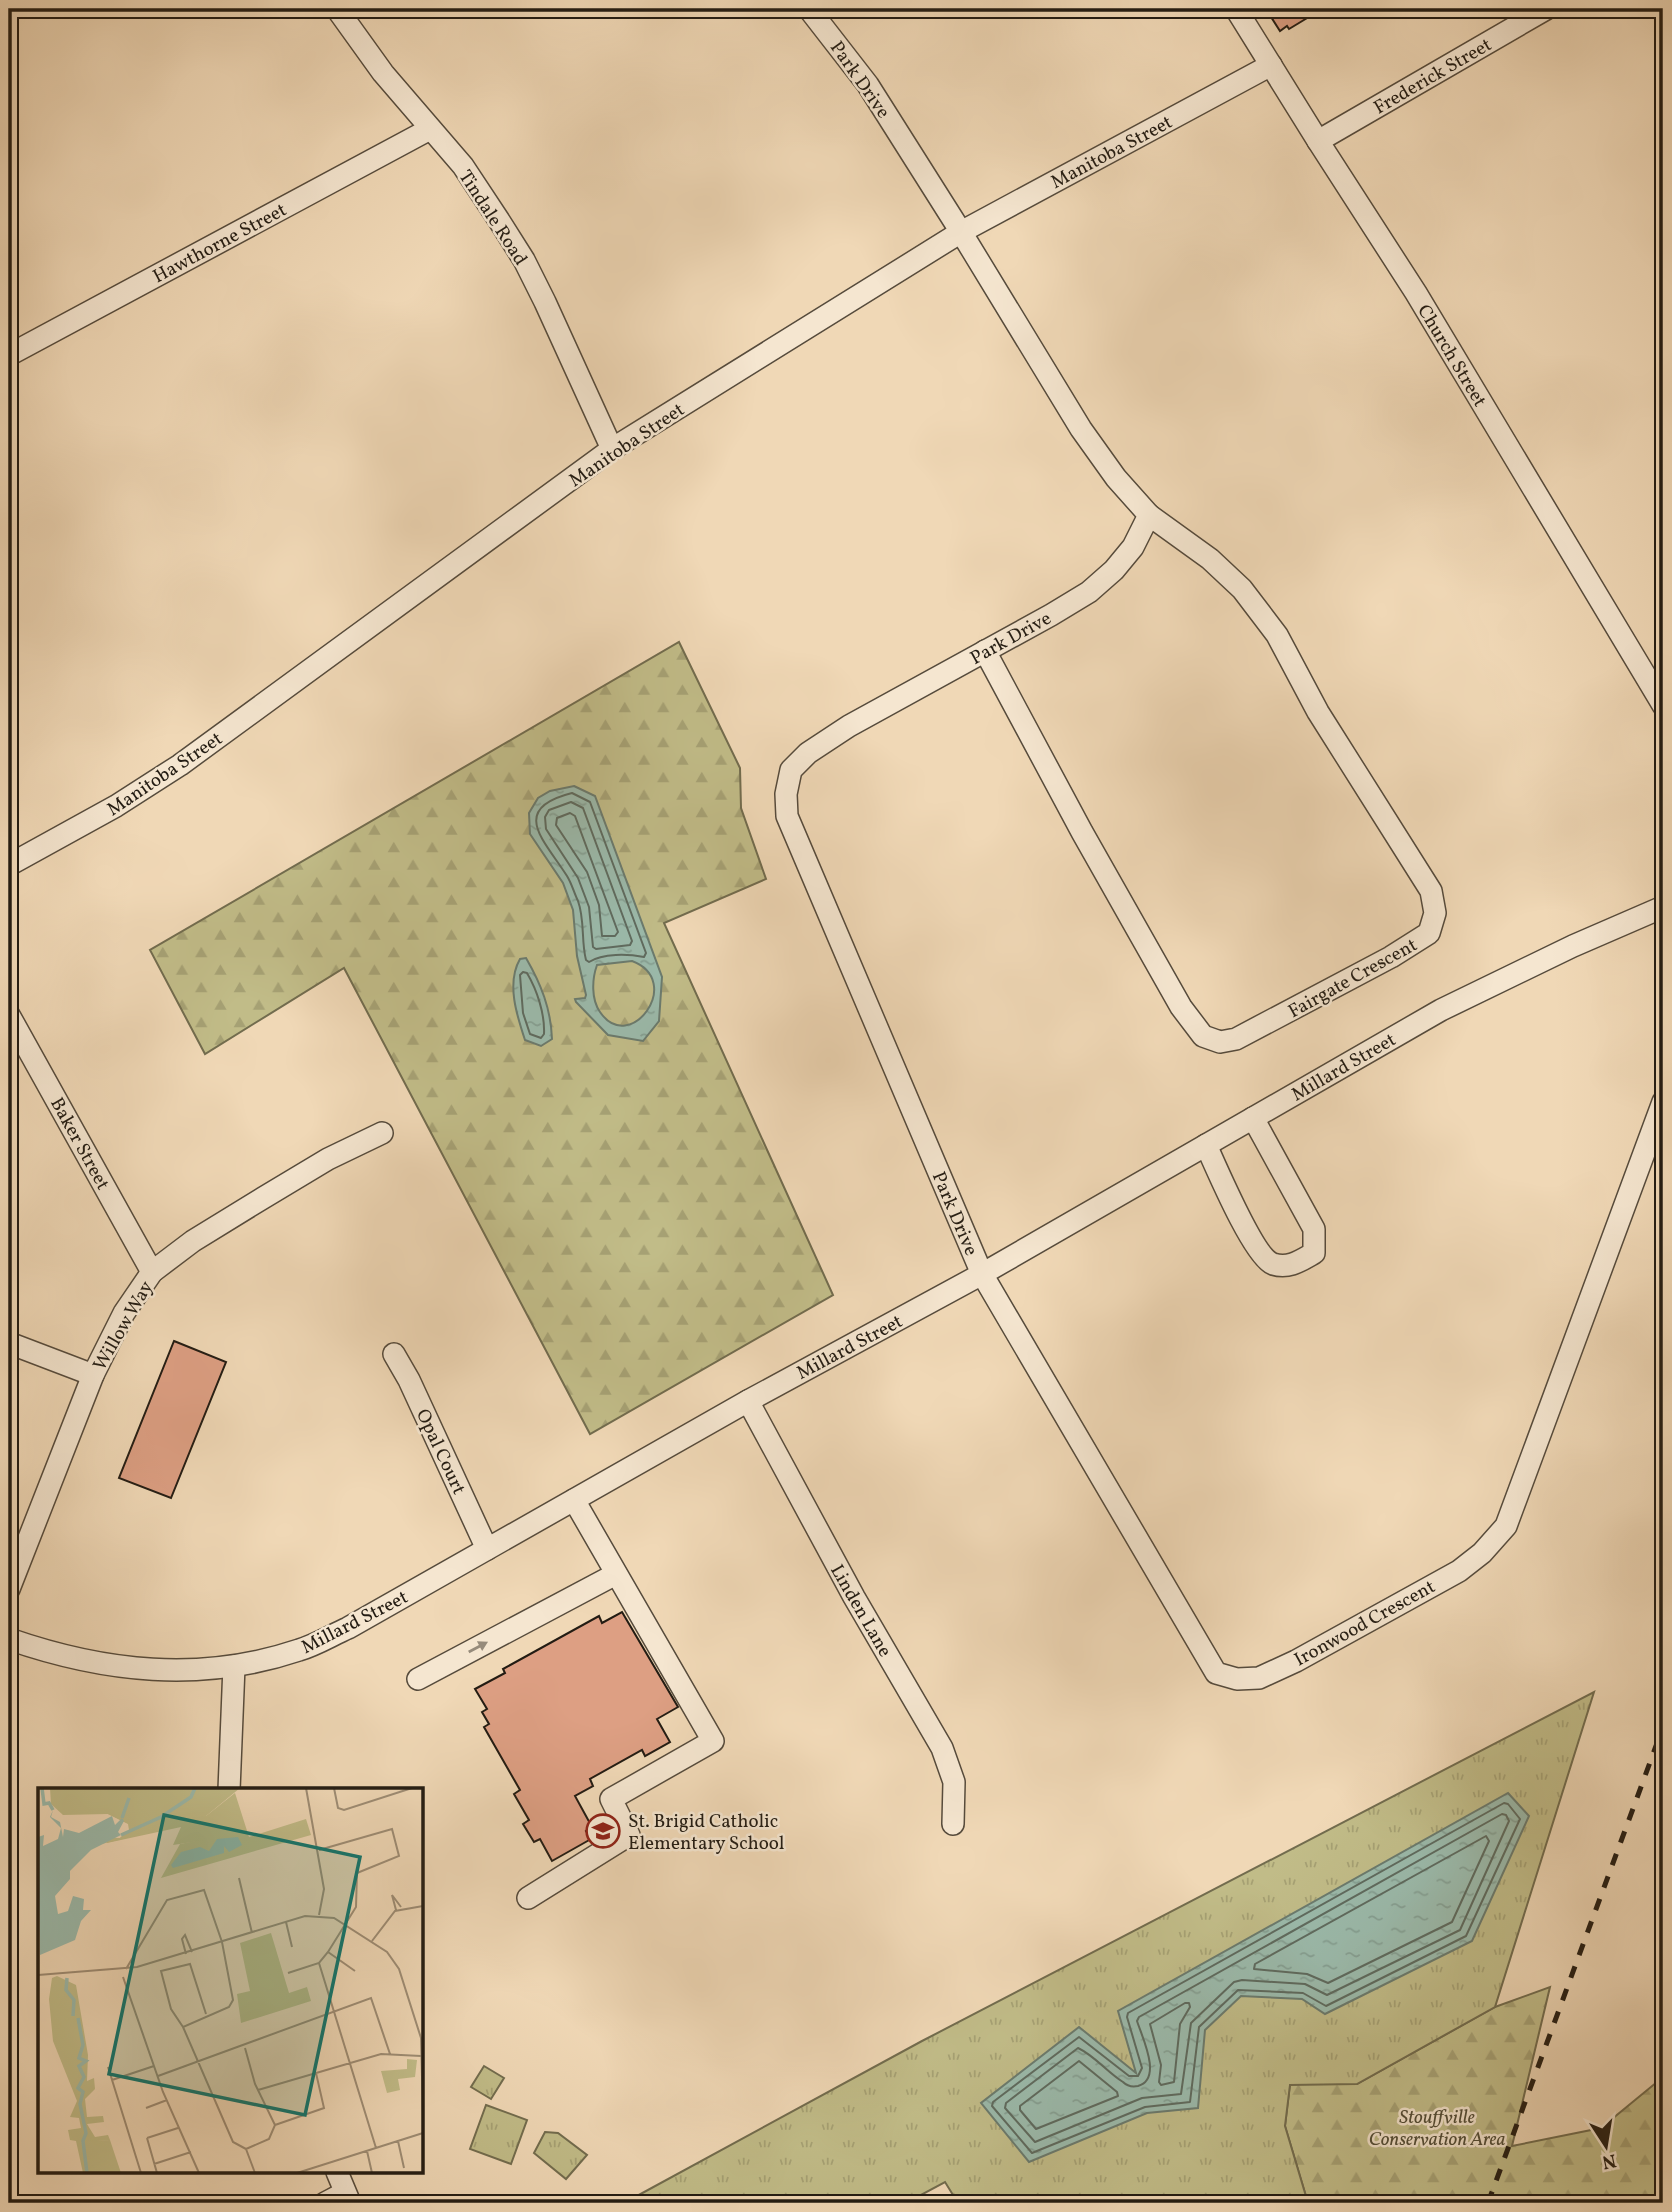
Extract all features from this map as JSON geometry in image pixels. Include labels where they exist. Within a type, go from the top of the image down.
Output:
[{"type":"street","name":"Tindale Road","points":[[337,9],[383,73],[463,166],[524,260],[612,450]]},
{"type":"street","name":"Park Drive","points":[[809,9],[868,85],[1081,429],[1116,478],[1149,515],[1133,547],[1114,570],[1089,592],[849,726],[808,753],[792,770],[786,793],[787,816],[982,1274]]},
{"type":"street","name":"Church Street","points":[[1236,9],[1416,293],[1663,705]]},
{"type":"street","name":"Frederick Street","points":[[1318,142],[1546,9]]},
{"type":"street","name":"Manitoba Street","points":[[9,865],[116,806],[180,765],[612,450],[961,232],[1270,65]]},
{"type":"street","name":"Hawthorne Street","points":[[9,355],[430,129]]},
{"type":"street","name":"Fairgate Crescent","points":[[985,651],[1082,832],[1181,1007],[1203,1036],[1220,1042],[1236,1039],[1391,957],[1429,933],[1435,913],[1431,891],[1318,712],[1277,635],[1242,589],[1210,559],[1149,515]]},
{"type":"street","name":"Millard Street","points":[[9,1639],[48,1653],[103,1665],[156,1671],[234,1666],[300,1650],[348,1628],[748,1401],[982,1274],[1440,1010],[1573,946],[1663,907]]},
{"type":"street","name":"Baker Street","points":[[9,1015],[152,1272]]},
{"type":"street","name":"Ironwood Crescent","points":[[982,1274],[1216,1673],[1237,1679],[1259,1678],[1296,1661],[1459,1571],[1482,1553],[1506,1526],[1663,1102]]},
{"type":"street","points":[[1206,1145],[1257,1250],[1271,1264],[1292,1266],[1314,1253],[1314,1229],[1253,1118]]},
{"type":"street","name":"Willow Way","points":[[9,1589],[93,1375],[124,1313],[152,1272],[192,1241],[263,1198],[328,1160],[382,1133]]},
{"type":"street","points":[[9,1343],[93,1375]]},
{"type":"street","name":"Opal Court","points":[[394,1354],[409,1380],[487,1549]]},
{"type":"street","name":"Linden Lane","points":[[748,1401],[847,1585],[942,1748],[954,1782],[953,1824]]},
{"type":"street","points":[[528,1898],[629,1835],[611,1798],[713,1741],[573,1500]]},
{"type":"street","points":[[418,1679],[616,1574]]},
{"type":"street","points":[[229,1788],[234,1666]]},
{"type":"street","points":[[325,2203],[347,2198],[338,2174]]},
{"type":"green space","points":[[679,642],[740,768],[741,808],[766,879],[664,923],[833,1295],[590,1434],[344,968],[205,1054],[150,950]]},
{"type":"green space","points":[[1594,1692],[1495,2007],[1357,2084],[1290,2085],[1285,2126],[1308,2203],[958,2203],[945,2182],[906,2203],[624,2203],[922,2041]]},
{"type":"green space","name":"Stouffville Conservation Area","points":[[1550,1987],[1512,2146],[1601,2128],[1663,2077],[1663,2203],[1308,2203],[1285,2126],[1290,2084],[1357,2084],[1495,2007]]},
{"type":"green space","points":[[484,2066],[504,2078],[491,2099],[471,2087]]},
{"type":"green space","points":[[486,2105],[527,2120],[511,2164],[470,2149]]},
{"type":"green space","points":[[545,2132],[558,2133],[587,2155],[566,2179],[534,2153]]},
{"type":"water","points":[[574,786],[595,796],[662,977],[659,1021],[643,1041],[608,1035],[576,1002],[575,999],[585,998],[586,995],[577,956],[573,910],[563,883],[530,834],[529,813],[538,798],[550,791]],"holes":[[[632,961],[647,971],[654,984],[653,998],[647,1010],[637,1020],[625,1025],[612,1023],[600,1012],[595,1001],[593,983],[597,965]]]},
{"type":"water","points":[[526,958],[541,987],[550,1017],[552,1039],[541,1046],[525,1040],[514,1000],[516,968],[520,959]]},
{"type":"water","points":[[1508,1793],[1529,1816],[1472,1941],[1325,2014],[1302,1999],[1241,1996],[1205,2030],[1198,2108],[1147,2113],[1029,2162],[981,2103],[1079,2027],[1136,2073],[1118,2011]]},
{"type":"building","points":[[1266,9],[1322,9],[1289,29],[1287,26],[1280,31]]},
{"type":"building","points":[[174,1341],[226,1362],[171,1498],[119,1478]]},
{"type":"building","points":[[622,1612],[678,1707],[657,1719],[670,1742],[645,1756],[642,1750],[590,1779],[593,1786],[575,1796],[592,1827],[586,1831],[591,1839],[552,1861],[540,1839],[534,1842],[523,1824],[529,1820],[514,1794],[520,1790],[484,1727],[489,1724],[482,1712],[487,1709],[475,1689],[505,1673],[503,1669],[599,1616],[602,1623]]},
{"type":"railway","points":[[1488,2203],[1663,1727]]},
{"type":"place","name":"St. Brigid Catholic Elementary School","points":[[603,1831]]}]
